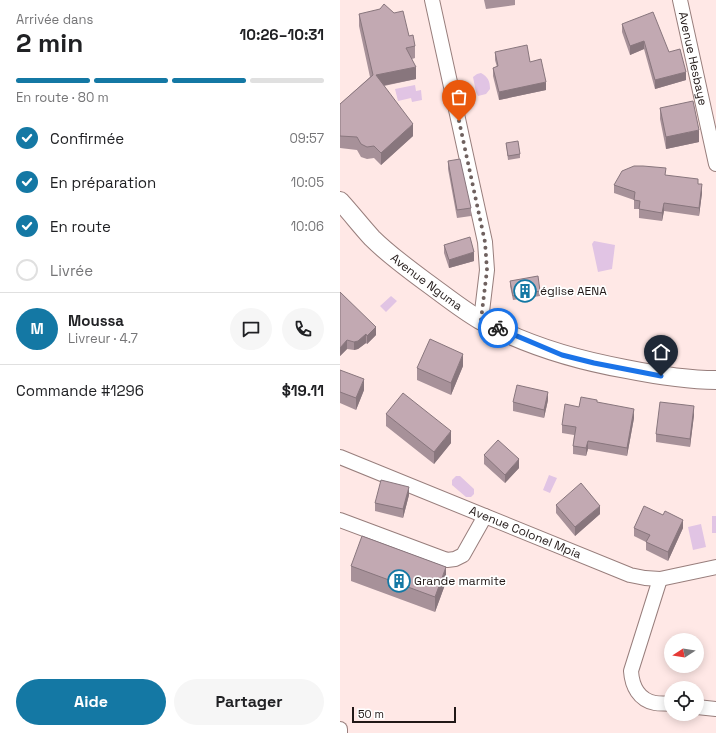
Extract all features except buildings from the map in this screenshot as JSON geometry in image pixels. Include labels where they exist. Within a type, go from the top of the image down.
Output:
[{"type":"main road","name":"Avenue Nguma","points":[[340,201],[372,238],[429,284],[481,320],[518,338],[562,355],[594,363],[661,376],[716,380]]},
{"type":"street","points":[[432,0],[485,242],[487,270],[481,320]]},
{"type":"street","name":"Avenue Hesbaye","points":[[680,0],[716,163]]},
{"type":"street","name":"Avenue Colonel Mpia","points":[[340,457],[630,575],[660,579],[716,567]]},
{"type":"street","points":[[340,520],[447,560],[455,559],[463,555],[485,516]]},
{"type":"street","points":[[660,579],[631,671],[632,682],[636,691],[645,699],[653,703],[664,704]]},
{"type":"street","points":[[704,708],[716,709]]},
{"type":"shaded area","points":[[481,73],[488,80],[490,89],[486,94],[478,96],[473,77]]},
{"type":"shaded area","points":[[415,85],[416,91],[421,90],[422,100],[412,102],[411,98],[398,101],[395,89]]},
{"type":"shaded area","points":[[594,241],[615,245],[612,269],[598,272],[592,244]]},
{"type":"shaded area","points":[[391,296],[397,301],[386,312],[380,306]]},
{"type":"shaded area","points":[[549,475],[557,478],[550,493],[543,490]]},
{"type":"shaded area","points":[[456,476],[460,476],[474,489],[474,494],[471,497],[466,497],[452,485],[452,480]]},
{"type":"shaded area","points":[[712,516],[716,516],[716,533],[712,533]]},
{"type":"shaded area","points":[[701,524],[706,547],[693,550],[688,527]]},
{"type":"way so far","points":[[459,121],[485,242],[487,270],[481,320],[498,328]]},
{"type":"place","name":"église AENA","points":[[525,291]]},
{"type":"place","name":"Grande marmite","points":[[399,581]]},
{"type":"route","points":[[498,328],[518,338],[562,355],[661,376]]}]
